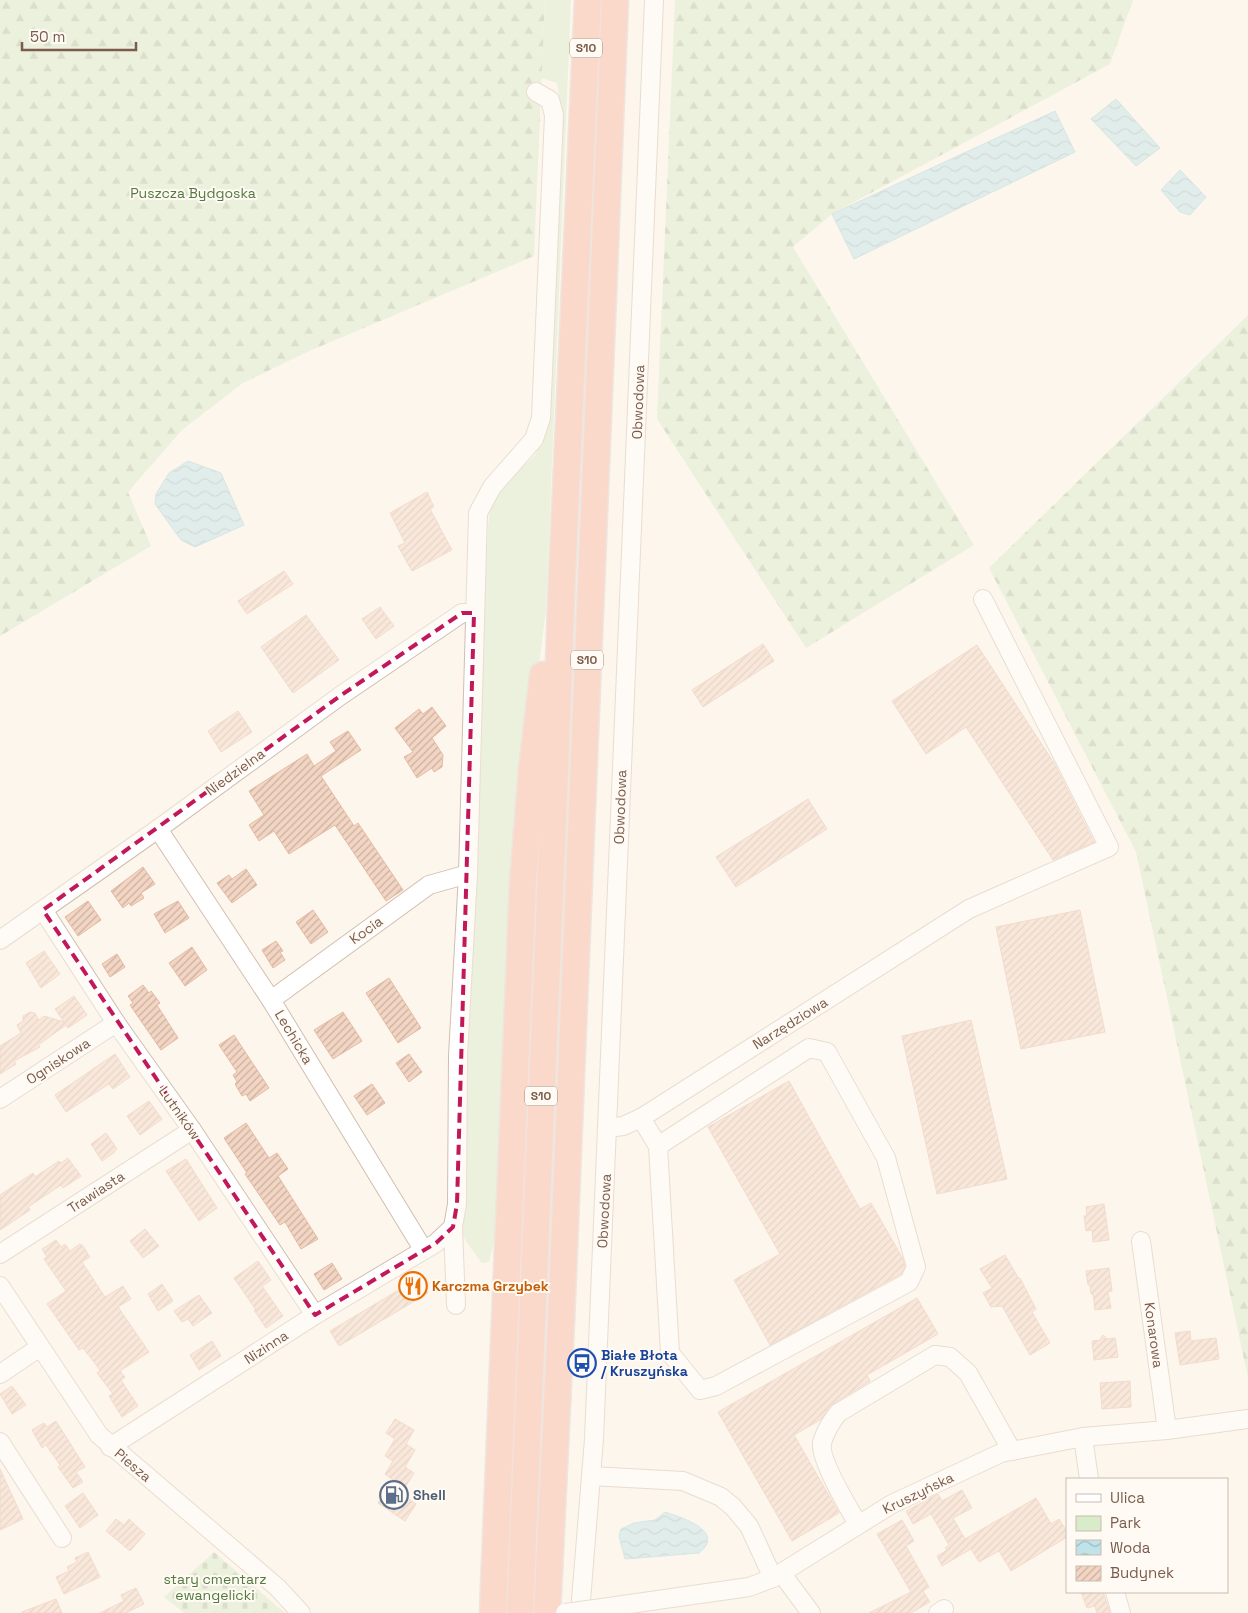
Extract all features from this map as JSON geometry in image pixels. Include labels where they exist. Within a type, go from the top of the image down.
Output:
[{"type":"highway","name":"S10","points":[[520,1613],[556,773],[562,579],[588,0]]},
{"type":"highway","name":"S10","points":[[547,1613],[561,1320],[580,813],[615,0]]},
{"type":"highway","points":[[493,1613],[525,850],[532,769],[544,671],[562,579]]},
{"type":"street","name":"Obwodowa","points":[[580,1613],[591,1476],[608,1128],[654,0]]},
{"type":"street","points":[[456,1305],[453,1227],[457,1204],[458,1056],[468,874],[478,513],[492,487],[534,439],[541,418],[554,115],[550,100],[536,92]]},
{"type":"street","name":"Narzędziowa","points":[[608,1128],[623,1126],[641,1118],[969,909],[1110,847],[983,599]]},
{"type":"street","name":"Niedzielna","points":[[0,940],[158,829],[340,696],[462,613],[474,612]]},
{"type":"street","name":"Lechicka","points":[[158,829],[272,1000],[423,1249]]},
{"type":"street","name":"Kocia","points":[[272,1000],[428,884],[468,874]]},
{"type":"street","name":"Lutników","points":[[43,910],[116,1023],[192,1130],[315,1315]]},
{"type":"street","name":"Ogniskowa","points":[[0,1099],[116,1023]]},
{"type":"street","points":[[641,1118],[658,1146],[670,1353],[700,1390],[716,1386],[910,1282],[916,1267],[886,1158],[827,1052],[809,1048],[658,1146]]},
{"type":"street","name":"Trawiasta","points":[[0,1254],[192,1130]]},
{"type":"street","name":"Nizinna","points":[[110,1447],[315,1315],[436,1243],[453,1227]]},
{"type":"street","name":"Konarowa","points":[[1141,1240],[1167,1430]]},
{"type":"street","name":"Piesza","points":[[0,1286],[99,1435],[110,1447],[278,1588],[301,1613]]},
{"type":"street","points":[[0,1374],[40,1347]]},
{"type":"street","points":[[858,1524],[831,1476],[822,1446],[827,1428],[838,1412],[936,1355],[950,1357],[968,1373],[1012,1451]]},
{"type":"street","name":"Kruszyńska","points":[[566,1613],[749,1587],[778,1575],[892,1504],[1001,1453],[1083,1437],[1167,1430],[1248,1419]]},
{"type":"street","points":[[1083,1437],[1089,1478]]},
{"type":"street","points":[[0,1442],[62,1538]]},
{"type":"street","points":[[591,1476],[683,1481],[721,1498],[733,1507],[749,1526],[778,1575],[788,1582],[810,1613]]},
{"type":"street","points":[[1114,1593],[1121,1613]]},
{"type":"highlighted area","points":[[462,613],[474,613],[457,1204],[453,1227],[436,1243],[315,1315],[43,910],[340,696]]},
{"type":"green space","name":"Puszcza Bydgoska","points":[[0,0],[545,0],[534,256],[307,352],[243,383],[182,430],[128,492],[151,546],[0,636]]},
{"type":"green space","points":[[545,0],[571,0],[546,610],[510,890],[496,1234],[489,1262],[482,1263],[460,1231],[488,528],[490,506],[499,490],[535,455],[546,432],[560,102],[557,83],[541,78]]},
{"type":"green space","points":[[675,0],[1133,0],[1110,64],[832,214],[793,247],[974,545],[806,648],[657,419]]},
{"type":"green space","points":[[1248,315],[1248,1378],[1136,852],[989,568]]},
{"type":"green space","name":"stary cmentarz ewangelicki","points":[[214,1552],[285,1613],[184,1613],[164,1597]]},
{"type":"water","points":[[1116,99],[1160,148],[1136,166],[1091,119]]},
{"type":"water","points":[[1055,111],[1075,152],[854,259],[832,214]]},
{"type":"water","points":[[1180,170],[1206,197],[1190,215],[1180,212],[1161,190]]},
{"type":"water","points":[[188,461],[221,473],[244,525],[195,547],[181,540],[155,504],[156,494],[169,473]]},
{"type":"water","points":[[665,1512],[681,1517],[698,1526],[705,1532],[708,1538],[706,1545],[699,1553],[625,1559],[619,1536],[621,1529],[634,1523],[655,1520]]},
{"type":"building","points":[[427,492],[434,507],[430,509],[452,550],[412,571],[398,546],[405,543],[390,513]]},
{"type":"building","points":[[284,571],[293,584],[247,614],[238,601]]},
{"type":"building","points":[[380,607],[394,626],[376,639],[362,619]]},
{"type":"building","points":[[306,615],[339,660],[293,693],[261,647]]},
{"type":"building","points":[[763,644],[774,661],[703,707],[692,690]]},
{"type":"building","points":[[977,645],[1054,763],[1094,842],[1053,860],[966,727],[926,754],[892,701]]},
{"type":"building","points":[[432,707],[446,726],[432,738],[443,755],[442,767],[434,772],[432,768],[417,778],[404,757],[413,752],[395,728],[419,709],[423,714]]},
{"type":"building","points":[[238,711],[252,732],[221,752],[208,731]]},
{"type":"building","points":[[348,731],[361,750],[321,776],[354,826],[358,823],[403,890],[386,901],[335,825],[289,854],[274,831],[259,841],[249,825],[264,815],[249,791],[307,754],[314,766],[336,751],[330,742]]},
{"type":"building","points":[[808,799],[827,829],[736,887],[716,857]]},
{"type":"building","points":[[143,867],[155,884],[141,893],[144,898],[131,906],[129,903],[123,908],[111,891]]},
{"type":"building","points":[[246,869],[257,885],[232,903],[217,883],[229,875],[232,879]]},
{"type":"building","points":[[88,901],[101,920],[78,936],[65,917]]},
{"type":"building","points":[[178,901],[189,918],[165,933],[154,914]]},
{"type":"building","points":[[313,910],[328,932],[311,944],[296,922]]},
{"type":"building","points":[[1080,910],[1105,1032],[1021,1049],[996,927]]},
{"type":"building","points":[[276,941],[283,951],[280,952],[285,960],[273,968],[262,950]]},
{"type":"building","points":[[192,947],[207,970],[185,986],[169,963]]},
{"type":"building","points":[[44,951],[60,974],[41,988],[26,963]]},
{"type":"building","points":[[117,954],[125,967],[110,977],[102,964]]},
{"type":"building","points":[[389,978],[421,1028],[398,1043],[366,993]]},
{"type":"building","points":[[143,985],[149,993],[151,991],[160,1003],[157,1005],[178,1038],[161,1050],[130,1005],[133,1003],[128,996]]},
{"type":"building","points":[[74,996],[87,1015],[68,1028],[66,1025],[38,1045],[40,1047],[14,1061],[16,1064],[0,1074],[0,1046],[21,1033],[17,1025],[23,1021],[23,1016],[30,1012],[35,1013],[39,1020],[44,1016],[64,1022],[55,1009]]},
{"type":"building","points":[[343,1012],[362,1041],[333,1059],[314,1030]]},
{"type":"building","points":[[971,1020],[1007,1179],[937,1194],[902,1036]]},
{"type":"building","points":[[234,1035],[269,1088],[250,1101],[246,1094],[242,1096],[235,1084],[237,1082],[233,1075],[237,1072],[219,1045]]},
{"type":"building","points":[[115,1054],[130,1077],[113,1089],[109,1084],[66,1112],[55,1095]]},
{"type":"building","points":[[409,1054],[422,1072],[409,1082],[396,1063]]},
{"type":"building","points":[[789,1081],[860,1209],[871,1203],[903,1259],[905,1266],[901,1274],[770,1345],[734,1280],[780,1254],[708,1127]]},
{"type":"building","points":[[372,1084],[385,1103],[367,1115],[354,1096]]},
{"type":"building","points":[[149,1101],[162,1119],[140,1135],[127,1116]]},
{"type":"building","points":[[246,1123],[269,1158],[277,1153],[288,1169],[278,1176],[318,1239],[301,1249],[285,1222],[280,1225],[245,1174],[247,1173],[224,1138]]},
{"type":"building","points":[[106,1133],[117,1149],[102,1161],[91,1144]]},
{"type":"building","points":[[68,1158],[81,1176],[63,1188],[61,1185],[28,1207],[30,1210],[0,1230],[0,1195],[33,1173],[35,1177],[59,1161],[61,1163]]},
{"type":"building","points":[[186,1159],[217,1208],[199,1221],[166,1171]]},
{"type":"building","points":[[1104,1204],[1109,1240],[1093,1242],[1092,1230],[1086,1231],[1084,1216],[1087,1216],[1086,1207]]},
{"type":"building","points":[[145,1229],[159,1246],[143,1258],[130,1241]]},
{"type":"building","points":[[56,1240],[61,1247],[65,1244],[70,1251],[80,1244],[83,1246],[90,1257],[82,1262],[105,1297],[123,1286],[131,1299],[118,1307],[149,1352],[120,1371],[125,1377],[121,1380],[138,1406],[122,1417],[109,1396],[113,1394],[97,1373],[100,1370],[83,1348],[79,1350],[47,1304],[66,1291],[44,1259],[47,1257],[42,1249]]},
{"type":"building","points":[[1005,1255],[1020,1278],[1036,1309],[1032,1312],[1050,1343],[1030,1355],[1002,1306],[991,1307],[983,1293],[992,1288],[980,1269]]},
{"type":"building","points":[[258,1261],[271,1280],[262,1286],[283,1316],[266,1328],[234,1278]]},
{"type":"building","points":[[332,1263],[342,1279],[324,1290],[314,1274]]},
{"type":"building","points":[[1109,1268],[1112,1291],[1108,1292],[1111,1308],[1095,1310],[1093,1294],[1091,1294],[1090,1285],[1088,1285],[1086,1271]]},
{"type":"building","points":[[419,1278],[428,1293],[339,1346],[330,1331]]},
{"type":"building","points":[[162,1284],[173,1301],[158,1311],[148,1294]]},
{"type":"building","points":[[199,1295],[212,1313],[193,1326],[188,1319],[182,1322],[174,1311]]},
{"type":"building","points":[[917,1298],[938,1334],[867,1375],[870,1381],[833,1404],[820,1420],[794,1435],[839,1513],[792,1541],[718,1412]]},
{"type":"building","points":[[1190,1331],[1191,1341],[1216,1338],[1219,1359],[1180,1365],[1175,1333]]},
{"type":"building","points":[[1103,1335],[1107,1339],[1115,1338],[1118,1357],[1094,1360],[1092,1341],[1100,1340]]},
{"type":"building","points":[[212,1341],[221,1356],[199,1370],[190,1355]]},
{"type":"building","points":[[1130,1381],[1131,1407],[1102,1409],[1100,1383]]},
{"type":"building","points":[[12,1386],[26,1405],[12,1414],[0,1394]]},
{"type":"building","points":[[395,1419],[414,1430],[406,1444],[415,1450],[405,1467],[414,1473],[401,1494],[416,1504],[405,1521],[378,1503],[393,1480],[385,1474],[393,1461],[385,1456],[395,1439],[386,1433]]},
{"type":"building","points":[[56,1421],[85,1467],[76,1472],[83,1482],[73,1488],[58,1467],[60,1465],[46,1445],[42,1448],[32,1430],[44,1423],[47,1427]]},
{"type":"building","points":[[0,1469],[23,1519],[0,1530]]},
{"type":"building","points":[[962,1490],[972,1508],[953,1518],[965,1539],[1036,1498],[1051,1524],[1059,1519],[1066,1530],[1066,1538],[1011,1571],[999,1551],[979,1562],[971,1549],[942,1566],[937,1556],[947,1550],[945,1548],[949,1545],[931,1514],[913,1524],[906,1511],[938,1494],[942,1501]]},
{"type":"building","points":[[83,1493],[98,1515],[80,1528],[65,1506]]},
{"type":"building","points":[[116,1519],[124,1525],[129,1519],[145,1534],[130,1551],[106,1531]]},
{"type":"building","points":[[902,1520],[914,1541],[906,1546],[929,1587],[923,1591],[930,1602],[911,1613],[869,1613],[911,1592],[877,1534]]},
{"type":"building","points":[[88,1552],[100,1577],[64,1594],[56,1577],[69,1571],[67,1567],[77,1562],[75,1558]]},
{"type":"building","points":[[136,1588],[144,1604],[126,1613],[100,1613],[124,1601],[121,1595]]},
{"type":"building","points":[[1081,1593],[1103,1593],[1110,1613],[1097,1613],[1095,1606],[1087,1608]]},
{"type":"building","points":[[56,1599],[62,1613],[22,1613],[22,1612]]},
{"type":"place","name":"Karczma Grzybek","points":[[413,1286]]},
{"type":"place","name":"Białe Błota / Kruszyńska","points":[[582,1363]]},
{"type":"place","name":"Shell","points":[[394,1495]]}]
